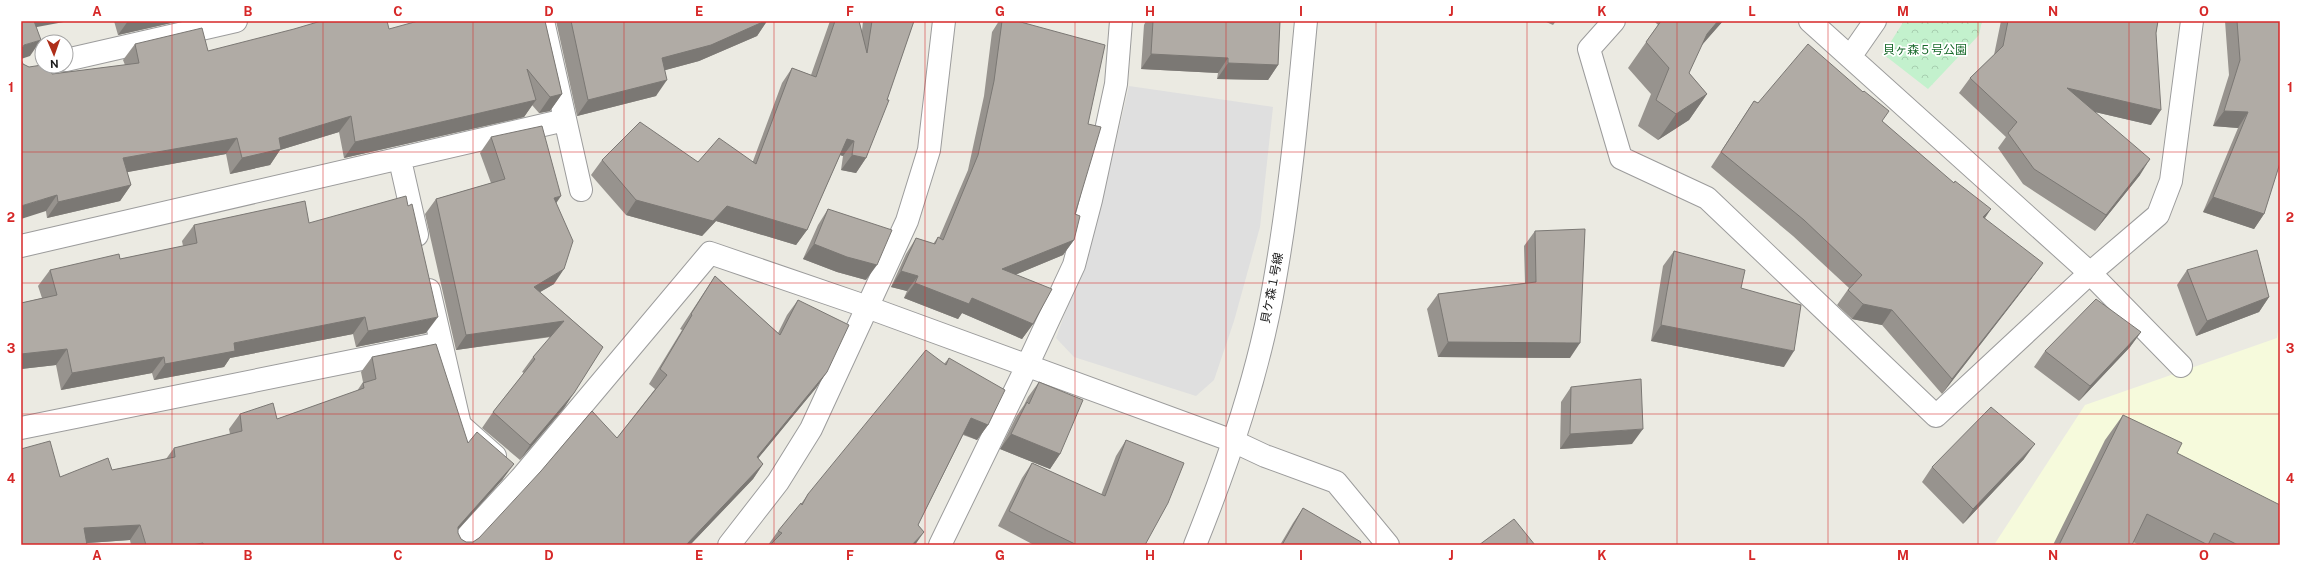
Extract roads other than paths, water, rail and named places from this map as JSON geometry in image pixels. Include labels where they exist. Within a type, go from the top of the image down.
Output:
[{"type":"street","points":[[74,58],[236,21]]},
{"type":"street","points":[[543,21],[581,190]]},
{"type":"street","points":[[729,545],[778,482],[811,429],[907,221],[929,150],[944,21]]},
{"type":"street","points":[[940,545],[1027,366],[1074,265],[1091,200],[1116,84],[1122,21]]},
{"type":"street","name":"貝ケ森１号線","points":[[1195,545],[1219,485],[1250,391],[1275,280],[1293,159],[1306,21]]},
{"type":"street","points":[[1614,21],[1589,49],[1622,158],[1707,198],[1936,416],[2090,273],[2158,215],[2172,181],[2192,21]]},
{"type":"street","points":[[1810,21],[2090,273],[2181,366]]},
{"type":"street","points":[[1850,57],[1874,21]]},
{"type":"street","points":[[21,246],[400,160],[565,120]]},
{"type":"street","points":[[400,160],[460,425],[520,478]]},
{"type":"street","points":[[459,545],[520,478],[710,253],[868,307],[1233,441],[1265,456],[1336,482],[1387,545]]},
{"type":"street","points":[[21,428],[441,343]]},
{"type":"park label","name":"貝ヶ森５号公園","points":[[1925,50]]}]
